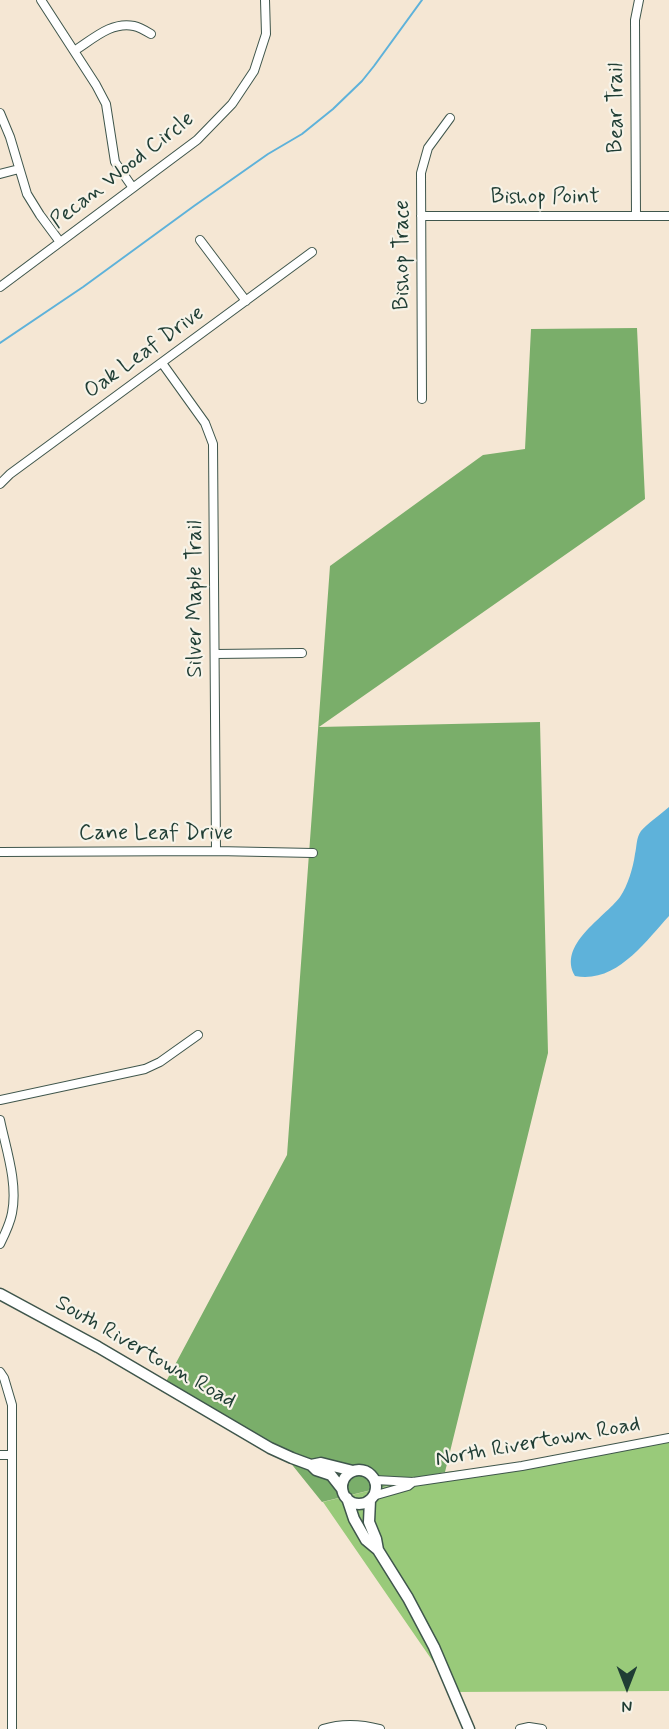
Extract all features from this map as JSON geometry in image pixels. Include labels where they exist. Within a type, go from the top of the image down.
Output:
[{"type":"main road","name":"South Rivertown Road","points":[[0,1294],[98,1347],[270,1448],[311,1465]]},
{"type":"main road","points":[[311,1465],[321,1463],[353,1471],[363,1470],[375,1480],[375,1491],[368,1508],[369,1522],[378,1550]]},
{"type":"main road","points":[[311,1465],[316,1470],[331,1475],[344,1493],[355,1503],[365,1502],[371,1498]]},
{"type":"main road","points":[[353,1471],[344,1478],[344,1493],[354,1519],[366,1540],[378,1550],[408,1598],[434,1647],[469,1729]]},
{"type":"street","points":[[41,0],[106,104],[115,162],[133,188]]},
{"type":"street","name":"Pecan Wood Circle","points":[[0,287],[197,140],[237,96],[254,71],[266,34],[265,0]]},
{"type":"street","name":"Bear Trail","points":[[636,216],[635,20],[639,0]]},
{"type":"street","points":[[74,51],[107,29],[120,25],[135,26],[151,34]]},
{"type":"street","points":[[0,113],[10,136],[27,194],[60,242]]},
{"type":"street","name":"Bishop Trace","points":[[422,399],[421,173],[428,148],[450,118]]},
{"type":"street","points":[[0,174],[19,169]]},
{"type":"street","name":"Bishop Point","points":[[421,216],[669,216]]},
{"type":"street","points":[[200,240],[246,301]]},
{"type":"street","name":"Oak Leaf Drive","points":[[0,484],[10,474],[312,252]]},
{"type":"street","name":"Silver Maple Trail","points":[[162,363],[205,423],[213,444],[216,851]]},
{"type":"street","points":[[215,654],[302,653]]},
{"type":"street","name":"Cane Leaf Drive","points":[[0,852],[312,853]]},
{"type":"street","points":[[0,1100],[145,1069],[160,1062],[198,1035]]},
{"type":"street","points":[[0,1120],[13,1178],[14,1200],[8,1228],[0,1244]]},
{"type":"street","points":[[0,1372],[12,1405],[12,1729]]},
{"type":"street","name":"North Rivertown Road","points":[[375,1480],[413,1482],[521,1466],[669,1438]]},
{"type":"street","points":[[0,1455],[12,1455]]},
{"type":"street","name":"North Rivertown Road","points":[[371,1498],[408,1486],[413,1482]]},
{"type":"street","points":[[323,1729],[346,1724],[366,1725],[380,1729]]},
{"type":"street","points":[[520,1729],[529,1727],[542,1729]]},
{"type":"green space","points":[[637,328],[645,499],[319,727],[540,722],[548,1053],[445,1472],[322,1502],[277,1446],[161,1391],[287,1155],[330,566],[483,455],[525,449],[531,329]]},
{"type":"green space","points":[[669,1439],[669,1691],[454,1692],[323,1502],[445,1472],[590,1456]]},
{"type":"water","points":[[669,807],[669,916],[640,949],[616,967],[604,974],[590,977],[575,976],[571,965],[572,954],[577,943],[620,897],[631,871],[639,834]]},
{"type":"waterway","points":[[0,343],[83,287],[268,154],[302,134],[333,109],[362,81],[422,0]]}]
